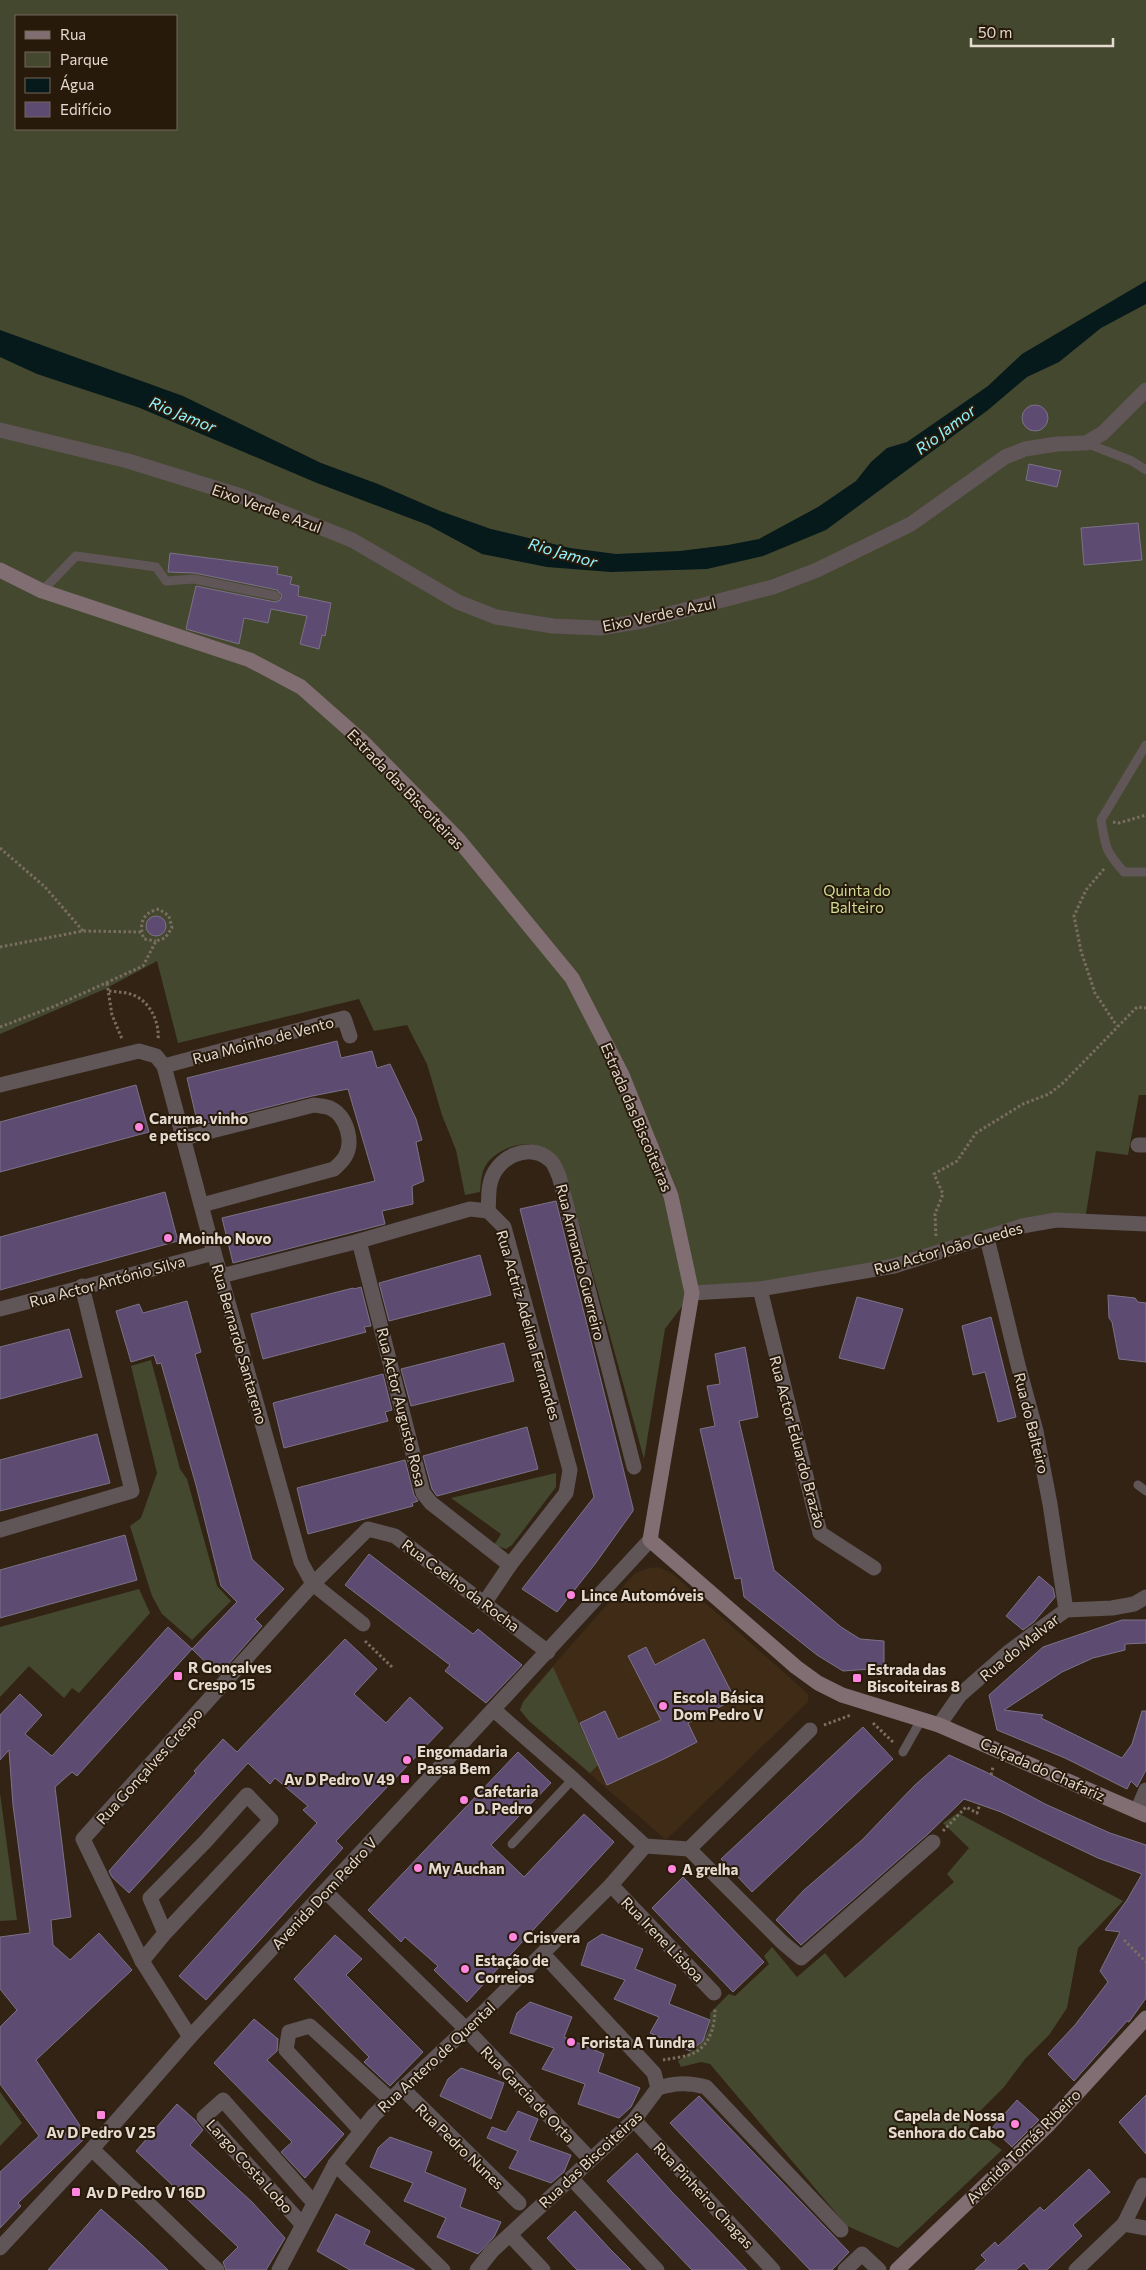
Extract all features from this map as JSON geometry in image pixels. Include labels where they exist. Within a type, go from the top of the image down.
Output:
[{"type":"street","points":[[1086,443],[1103,433],[1146,390]]},
{"type":"street","name":"Eixo Verde e Azul","points":[[0,430],[128,462],[241,496],[352,540],[458,602],[496,617],[553,626],[600,628],[642,621],[773,587],[817,570],[911,524],[1006,458],[1024,449],[1057,444],[1086,443]]},
{"type":"street","name":"Estrada das Biscoiteiras","points":[[0,570],[42,591],[250,660],[301,688],[361,740],[458,840],[572,978],[622,1075],[671,1196],[692,1293],[650,1540]]},
{"type":"street","name":"Rua Moinho de Vento","points":[[160,1061],[344,1018],[350,1036]]},
{"type":"street","points":[[0,1085],[139,1050],[160,1061]]},
{"type":"street","name":"Rua Bernardo Santareno","points":[[160,1061],[184,1138],[214,1253],[301,1562],[313,1584]]},
{"type":"street","points":[[184,1138],[314,1105],[330,1108],[340,1115],[347,1129],[350,1142],[345,1157],[334,1169],[202,1205]]},
{"type":"street","name":"Rua Armando Guerreiro","points":[[488,1211],[490,1182],[498,1166],[513,1154],[534,1152],[550,1160],[559,1176],[634,1467]]},
{"type":"street","points":[[221,1276],[359,1241],[470,1209],[488,1211]]},
{"type":"street","name":"Rua Actriz Adelina Fernandes","points":[[485,1602],[510,1565],[566,1493],[570,1470],[504,1227],[488,1211]]},
{"type":"street","name":"Rua Actor João Guedes","points":[[692,1293],[760,1289],[894,1266],[1022,1226],[1056,1220],[1146,1224]]},
{"type":"street","name":"Rua do Balteiro","points":[[987,1238],[1036,1431],[1050,1504],[1066,1610]]},
{"type":"street","name":"Rua Actor Augusto Rosa","points":[[359,1241],[423,1493],[431,1503],[510,1565]]},
{"type":"street","name":"Rua Actor António Silva","points":[[0,1309],[214,1253]]},
{"type":"street","points":[[0,1530],[132,1491],[82,1286]]},
{"type":"street","name":"Rua Actor Eduardo Brazão","points":[[760,1289],[820,1533],[874,1568]]},
{"type":"street","name":"Rua Gonçalves Crespo","points":[[190,2037],[142,1961],[83,1839],[313,1584],[368,1529]]},
{"type":"street","name":"Rua Coelho da Rocha","points":[[368,1529],[395,1536],[485,1602],[548,1652]]},
{"type":"street","points":[[650,1540],[818,1684],[842,1695],[939,1725]]},
{"type":"street","name":"Avenida Dom Pedro V","points":[[0,2248],[92,2149],[190,2037],[650,1540]]},
{"type":"street","points":[[313,1584],[363,1624]]},
{"type":"street","name":"Rua do Malvar","points":[[939,1725],[960,1695],[1010,1651],[1066,1610],[1112,1608],[1134,1604],[1146,1597]]},
{"type":"street","points":[[494,1710],[573,1779],[645,1846],[688,1849],[782,1942],[802,1958],[933,1842]]},
{"type":"street","name":"Calçada do Chafariz","points":[[939,1725],[1141,1813]]},
{"type":"street","points":[[688,1849],[810,1730]]},
{"type":"street","points":[[1141,1813],[1146,1790]]},
{"type":"street","points":[[142,1961],[165,1933],[271,1820],[247,1795],[205,1842],[150,1898],[165,1933]]},
{"type":"street","name":"Rua Antero de Quental","points":[[279,2270],[335,2164],[361,2131],[390,2099],[466,2029],[612,1885],[645,1846]]},
{"type":"street","name":"Rua Irene Lisboa","points":[[612,1885],[714,1992]]},
{"type":"street","name":"Rua Garcia de Orta","points":[[326,1892],[466,2029],[590,2159]]},
{"type":"street","points":[[542,1954],[654,2073],[658,2088],[675,2083],[690,2083],[706,2087],[840,2230]]},
{"type":"street","name":"Avenida Tomás Ribeiro","points":[[897,2270],[1049,2124],[1146,2018]]},
{"type":"street","points":[[361,2131],[286,2050],[289,2032],[310,2026],[390,2099]]},
{"type":"street","name":"Rua Pedro Nunes","points":[[402,2088],[519,2203]]},
{"type":"street","name":"Rua das Biscoiteiras","points":[[477,2270],[492,2251],[634,2120],[658,2088]]},
{"type":"street","name":"Largo Costa Lobo","points":[[302,2224],[204,2117],[223,2100],[314,2203]]},
{"type":"street","name":"Rua Pinheiro Chagas","points":[[634,2120],[774,2270]]},
{"type":"street","points":[[92,2149],[218,2270]]},
{"type":"street","points":[[335,2164],[442,2270]]},
{"type":"street","points":[[571,2178],[657,2270]]},
{"type":"street","points":[[1076,2270],[1124,2224],[1143,2185],[1146,2187]]},
{"type":"street","points":[[1124,2224],[1146,2228]]},
{"type":"street","points":[[510,2235],[543,2270]]},
{"type":"street","points":[[846,2270],[862,2254],[879,2270]]},
{"type":"lane","points":[[1086,443],[1132,461],[1146,470]]},
{"type":"lane","points":[[42,591],[76,556],[156,567],[166,581],[194,579],[276,596]]},
{"type":"lane","points":[[1146,745],[1100,820],[1106,851],[1112,859],[1124,872],[1146,872]]},
{"type":"lane","points":[[903,1752],[921,1720]]},
{"type":"lane","points":[[512,1844],[573,1779]]},
{"type":"path","points":[[1100,820],[1119,823],[1146,815]]},
{"type":"path","points":[[0,848],[45,887],[82,931]]},
{"type":"path","points":[[1112,859],[1086,890],[1074,916],[1081,951],[1095,993],[1117,1026]]},
{"type":"path","points":[[159,909],[170,916],[172,928],[165,938],[156,941],[144,939],[141,932],[142,920],[149,911],[159,909]]},
{"type":"path","points":[[0,947],[82,931],[141,932]]},
{"type":"path","points":[[0,1027],[55,1006],[143,966],[156,941]]},
{"type":"path","points":[[108,983],[112,1015],[128,1053]]},
{"type":"path","points":[[109,991],[134,995],[152,1010],[159,1029],[160,1061]]},
{"type":"path","points":[[936,1254],[935,1214],[943,1194],[934,1174],[957,1161],[976,1133],[1023,1104],[1049,1094],[1063,1084],[1137,1007],[1146,1008]]},
{"type":"path","points":[[363,1624],[358,1634],[393,1668]]},
{"type":"path","points":[[810,1730],[858,1712]]},
{"type":"path","points":[[866,1718],[903,1752]]},
{"type":"path","points":[[933,1842],[966,1807],[977,1814],[980,1804]]},
{"type":"path","points":[[1124,1940],[1146,1962]]},
{"type":"path","points":[[683,2056],[695,2052],[710,2037],[715,2021],[714,1992]]},
{"type":"shaded area","name":"Escola Básica Dom Pedro V","points":[[658,1567],[673,1574],[808,1694],[808,1702],[666,1840],[529,1721],[520,1710],[529,1693],[634,1574],[649,1568]]},
{"type":"green space","name":"Quinta do Balteiro","points":[[0,0],[1146,0],[1146,1095],[1139,1095],[1128,1155],[1096,1151],[1085,1220],[1056,1220],[936,1254],[692,1293],[665,1329],[644,1459],[567,1180],[547,1151],[540,1147],[524,1144],[500,1152],[488,1162],[484,1169],[480,1192],[465,1195],[456,1150],[442,1115],[427,1064],[407,1025],[374,1031],[359,999],[178,1043],[157,961],[105,989],[0,1034]]},
{"type":"green space","points":[[151,1360],[180,1469],[187,1479],[217,1586],[231,1601],[192,1640],[162,1614],[152,1596],[130,1526],[141,1518],[157,1473],[131,1366]]},
{"type":"green space","points":[[556,1473],[556,1487],[512,1545],[506,1549],[494,1545],[501,1534],[451,1498]]},
{"type":"green space","points":[[139,1589],[150,1613],[79,1693],[72,1688],[64,1698],[29,1666],[0,1697],[0,1627]]},
{"type":"green space","points":[[553,1667],[598,1765],[590,1773],[529,1721],[520,1710],[523,1702]]},
{"type":"green space","points":[[0,1793],[17,1920],[0,1921]]},
{"type":"green space","points":[[958,1813],[1123,1901],[1078,1948],[1067,2008],[1049,2035],[1025,2059],[1004,2087],[978,2113],[969,2126],[1002,2150],[898,2248],[847,2226],[710,2064],[701,2062],[681,2067],[678,2061],[697,2047],[706,2036],[709,2029],[710,2013],[729,1994],[735,1996],[769,1964],[764,1956],[772,1947],[797,1977],[825,1953],[845,1978],[954,1882],[947,1874],[969,1848],[943,1823]]},
{"type":"green space","points":[[0,2092],[22,2123],[0,2146]]},
{"type":"water","name":"Rio Jamor","points":[[1146,281],[1146,304],[1101,328],[1059,362],[1027,377],[988,410],[826,530],[763,556],[707,569],[611,572],[547,567],[482,554],[428,525],[317,483],[140,408],[37,374],[0,357],[0,330],[183,396],[321,463],[378,484],[440,511],[491,529],[570,548],[616,554],[680,551],[759,539],[818,507],[856,481],[871,462],[887,448],[907,442],[988,386],[1022,354]]},
{"type":"building","points":[[1035,405],[1044,409],[1048,418],[1044,427],[1035,431],[1026,427],[1022,418],[1026,409]]},
{"type":"building","points":[[1029,464],[1061,471],[1057,487],[1026,480]]},
{"type":"building","points":[[1138,523],[1142,560],[1084,565],[1081,528]]},
{"type":"building","points":[[170,553],[278,567],[277,574],[292,577],[290,584],[299,586],[298,596],[331,603],[325,636],[322,635],[319,649],[300,644],[307,616],[271,609],[268,623],[244,618],[239,644],[186,629],[196,586],[275,602],[280,600],[282,595],[277,590],[195,573],[168,572]]},
{"type":"building","points":[[156,916],[163,919],[166,926],[163,933],[156,936],[149,933],[146,926],[149,919]]},
{"type":"building","points":[[337,1041],[341,1058],[372,1051],[377,1068],[390,1064],[416,1119],[422,1140],[416,1142],[424,1181],[412,1186],[413,1204],[382,1211],[385,1224],[233,1263],[222,1218],[375,1181],[348,1089],[312,1096],[198,1125],[187,1078]]},
{"type":"building","points":[[136,1085],[149,1132],[0,1172],[0,1122]]},
{"type":"building","points":[[165,1192],[178,1241],[0,1290],[0,1237]]},
{"type":"building","points":[[556,1201],[633,1508],[633,1511],[595,1564],[557,1612],[522,1589],[594,1497],[520,1209]]},
{"type":"building","points":[[480,1255],[491,1295],[389,1321],[379,1283]]},
{"type":"building","points":[[361,1287],[371,1326],[364,1327],[366,1332],[263,1359],[251,1314]]},
{"type":"building","points":[[1108,1295],[1135,1298],[1138,1302],[1146,1303],[1146,1362],[1119,1359],[1112,1322],[1109,1318]]},
{"type":"building","points":[[857,1297],[903,1309],[884,1369],[839,1358]]},
{"type":"building","points":[[187,1301],[201,1352],[195,1354],[252,1559],[284,1589],[255,1619],[262,1626],[219,1675],[192,1649],[237,1602],[221,1586],[196,1485],[161,1363],[157,1364],[154,1355],[131,1362],[116,1311],[139,1304],[143,1313]]},
{"type":"building","points":[[991,1317],[1016,1417],[998,1422],[985,1372],[973,1375],[962,1326]]},
{"type":"building","points":[[69,1329],[82,1377],[0,1399],[0,1347]]},
{"type":"building","points":[[504,1343],[514,1381],[411,1406],[401,1369]]},
{"type":"building","points":[[745,1347],[758,1417],[739,1421],[774,1570],[841,1627],[860,1639],[884,1641],[884,1668],[843,1671],[817,1655],[744,1597],[741,1578],[735,1579],[700,1429],[715,1426],[707,1386],[720,1384],[715,1354]]},
{"type":"building","points":[[383,1374],[392,1410],[385,1412],[388,1421],[284,1448],[273,1403]]},
{"type":"building","points":[[527,1427],[538,1469],[437,1496],[432,1489],[423,1456]]},
{"type":"building","points":[[97,1434],[110,1483],[0,1511],[0,1460]]},
{"type":"building","points":[[405,1460],[414,1495],[418,1501],[412,1503],[413,1506],[308,1534],[297,1488]]},
{"type":"building","points":[[125,1535],[137,1580],[0,1618],[0,1570]]},
{"type":"building","points":[[369,1554],[473,1634],[478,1629],[522,1665],[486,1703],[445,1671],[450,1665],[345,1585]]},
{"type":"building","points":[[1039,1576],[1053,1588],[1055,1597],[1034,1622],[1023,1630],[1006,1616]]},
{"type":"building","points":[[1122,1620],[1146,1620],[1146,1643],[1125,1644],[1125,1650],[1093,1658],[1062,1672],[1004,1710],[1043,1715],[1041,1718],[1122,1758],[1132,1744],[1142,1711],[1146,1711],[1146,1770],[1137,1787],[1131,1781],[1127,1789],[1065,1758],[997,1730],[989,1695],[1043,1647]]},
{"type":"building","points":[[168,1627],[192,1649],[77,1776],[72,1772],[55,1787],[71,1917],[51,1920],[53,1945],[70,1960],[99,1933],[132,1970],[36,2060],[87,2136],[18,2203],[21,2206],[0,2228],[0,2172],[39,2136],[0,2084],[0,2027],[17,2010],[0,1989],[0,1937],[30,1933],[13,1805],[9,1750],[0,1760],[0,1715],[20,1694],[42,1715],[25,1734],[52,1756]]},
{"type":"building","points":[[345,1639],[377,1669],[354,1694],[386,1723],[410,1697],[443,1728],[336,1841],[343,1848],[206,2000],[179,1976],[317,1823],[303,1810],[308,1806],[275,1778],[270,1784],[248,1763],[129,1893],[112,1877],[109,1871],[196,1773],[194,1771],[223,1739],[237,1752]]},
{"type":"building","points":[[704,1639],[735,1699],[688,1723],[697,1742],[607,1785],[580,1723],[605,1711],[618,1739],[661,1720],[628,1656],[646,1647],[655,1665]]},
{"type":"building","points":[[863,1727],[893,1759],[752,1892],[721,1859]]},
{"type":"building","points":[[518,1752],[551,1783],[491,1845],[524,1877],[584,1814],[614,1842],[467,2002],[434,1970],[438,1966],[405,1937],[401,1942],[368,1910]]},
{"type":"building","points":[[949,1755],[986,1772],[1045,1804],[1110,1833],[1146,1845],[1146,1998],[1129,2022],[1127,2021],[1074,2081],[1048,2054],[1075,2025],[1108,1982],[1100,1971],[1120,1932],[1105,1930],[1127,1900],[1142,1874],[1098,1858],[1001,1812],[964,1799],[928,1834],[801,1945],[776,1920],[804,1890],[862,1840],[915,1785]]},
{"type":"building","points":[[683,1877],[764,1962],[733,1992],[652,1908]]},
{"type":"building","points":[[602,1934],[643,1949],[635,1969],[676,1985],[669,2004],[710,2020],[703,2041],[690,2051],[650,2033],[659,2017],[614,1999],[625,1980],[581,1965],[588,1943]]},
{"type":"building","points":[[335,1935],[362,1959],[346,1975],[423,2052],[390,2086],[364,2062],[369,2057],[294,1979]]},
{"type":"building","points":[[530,2002],[572,2017],[564,2037],[604,2054],[598,2072],[640,2088],[631,2107],[619,2118],[578,2104],[585,2084],[542,2069],[554,2048],[510,2033],[517,2013]]},
{"type":"building","points":[[254,2019],[278,2039],[277,2051],[267,2060],[344,2134],[305,2178],[281,2152],[292,2142],[214,2063]]},
{"type":"building","points":[[461,2068],[504,2083],[491,2119],[440,2096],[448,2079]]},
{"type":"building","points":[[1146,2095],[1146,2154],[1119,2122]]},
{"type":"building","points":[[699,2096],[849,2252],[832,2270],[810,2270],[670,2123]]},
{"type":"building","name":"Capela de Nossa Senhora do Cabo","points":[[1017,2100],[1039,2120],[1012,2147],[992,2128]]},
{"type":"building","points":[[177,2104],[203,2130],[190,2145],[252,2202],[285,2238],[266,2270],[226,2270],[223,2262],[238,2247],[136,2151]]},
{"type":"building","points":[[518,2111],[538,2119],[529,2140],[571,2155],[564,2172],[551,2183],[509,2168],[518,2151],[487,2138],[492,2127],[506,2132]]},
{"type":"building","points":[[390,2137],[432,2152],[425,2172],[466,2189],[460,2207],[501,2222],[494,2237],[478,2254],[437,2237],[446,2218],[404,2201],[413,2183],[370,2167],[378,2148]]},
{"type":"building","points":[[637,2153],[747,2270],[692,2270],[607,2181]]},
{"type":"building","points":[[1089,2169],[1110,2192],[1073,2225],[1082,2236],[1047,2270],[1030,2270],[1024,2263],[1016,2270],[975,2270],[986,2260],[981,2255],[995,2242],[998,2246],[1040,2207],[1044,2211]]},
{"type":"building","points":[[101,2209],[142,2245],[168,2270],[48,2270]]},
{"type":"building","points":[[575,2211],[631,2270],[577,2270],[547,2238]]},
{"type":"building","points":[[336,2214],[370,2231],[364,2244],[415,2270],[350,2270],[317,2251]]},
{"type":"place","name":"Caruma, vinho e petisco","points":[[139,1127]]},
{"type":"place","name":"Moinho Novo","points":[[168,1238]]},
{"type":"place","name":"Lince Automóveis","points":[[571,1595]]},
{"type":"place","name":"R Gonçalves Crespo 15","points":[[178,1676]]},
{"type":"place","name":"Estrada das Biscoiteiras 8","points":[[857,1678]]},
{"type":"place","name":"Escola Básica Dom Pedro V","points":[[663,1706]]},
{"type":"place","name":"Engomadaria Passa Bem","points":[[407,1760]]},
{"type":"place","name":"Av D Pedro V 49","points":[[405,1779]]},
{"type":"place","name":"Cafetaria D. Pedro","points":[[464,1800]]},
{"type":"place","name":"My Auchan","points":[[418,1868]]},
{"type":"place","name":"A grelha","points":[[672,1869]]},
{"type":"place","name":"Crisvera","points":[[513,1937]]},
{"type":"place","name":"Estação de Correios","points":[[465,1969]]},
{"type":"place","name":"Forista A Tundra","points":[[571,2042]]},
{"type":"place","name":"Av D Pedro V 25","points":[[101,2115]]},
{"type":"place","name":"Capela de Nossa Senhora do Cabo","points":[[1015,2124]]},
{"type":"place","name":"Av D Pedro V 16D","points":[[76,2192]]}]
